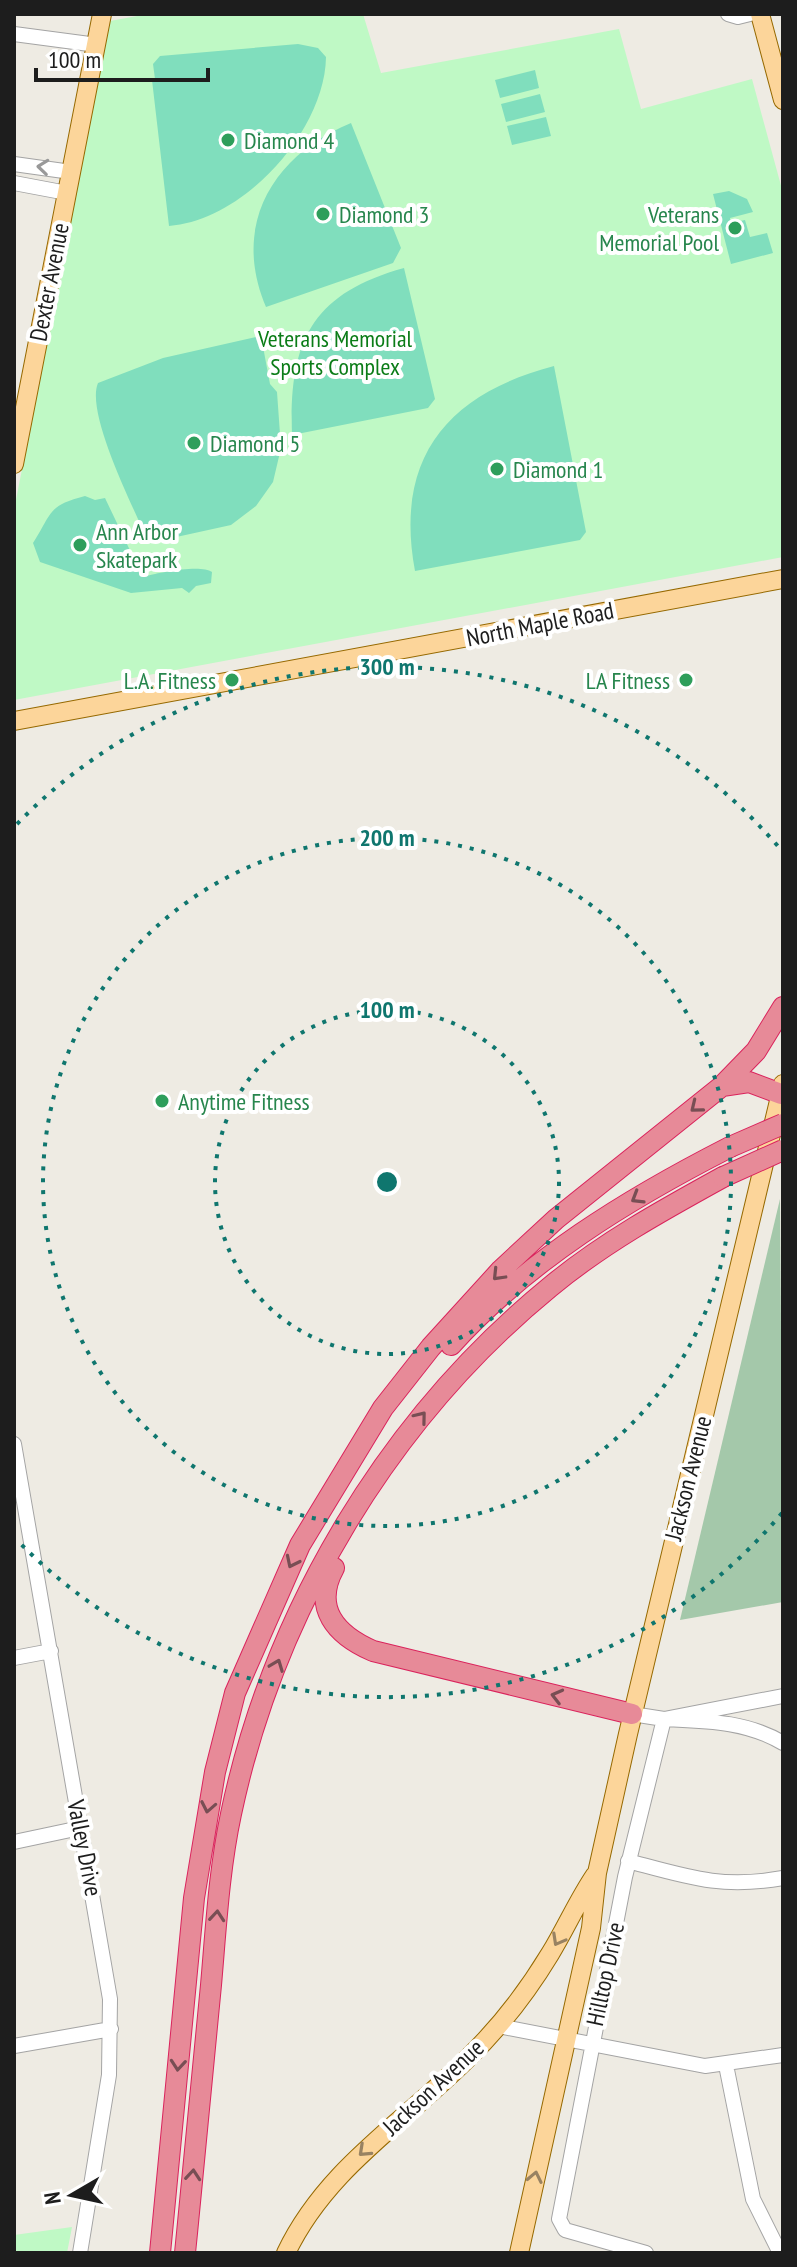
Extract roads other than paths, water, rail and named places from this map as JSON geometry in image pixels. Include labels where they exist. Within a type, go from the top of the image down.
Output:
[{"type":"highway","points":[[160,2253],[194,1898],[215,1772],[235,1693],[300,1545],[383,1408],[431,1347],[501,1270],[556,1219],[722,1086],[756,1051],[783,1007]]},
{"type":"highway","points":[[722,1086],[749,1082],[782,1089]]},
{"type":"highway","points":[[331,1494],[422,1377],[466,1329],[510,1290],[597,1222],[730,1147],[783,1124]]},
{"type":"highway","points":[[185,2253],[219,1899],[230,1817],[244,1757],[285,1642],[344,1526],[387,1461],[473,1357],[552,1285],[657,1213],[723,1177],[783,1150]]},
{"type":"highway","points":[[387,1461],[325,1590],[327,1613],[342,1635],[373,1651],[632,1714]]},
{"type":"main road","name":"Dexter Avenue","points":[[14,464],[102,14]]},
{"type":"main road","points":[[760,14],[783,100]]},
{"type":"main road","name":"North Maple Road","points":[[14,721],[783,579]]},
{"type":"main road","name":"Jackson Avenue","points":[[519,2253],[591,1928],[597,1873],[632,1714],[782,1089]]},
{"type":"main road","name":"Jackson Avenue","points":[[286,2253],[300,2222],[331,2183],[467,2060],[498,2026],[527,1990],[597,1873]]},
{"type":"street","points":[[728,14],[738,17],[750,14]]},
{"type":"street","points":[[14,34],[97,45]]},
{"type":"street","points":[[14,164],[71,172]]},
{"type":"street","name":"Dexter Avenue","points":[[14,183],[67,193]]},
{"type":"street","name":"Valley Drive","points":[[14,1444],[18,1484],[104,1945],[111,2029],[109,2075],[80,2253]]},
{"type":"street","points":[[14,1658],[51,1651]]},
{"type":"street","points":[[664,1719],[783,1696]]},
{"type":"street","points":[[632,1714],[739,1725],[783,1743]]},
{"type":"street","name":"Hilltop Drive","points":[[646,2253],[565,2230],[559,2219],[559,2209],[628,1861],[664,1719]]},
{"type":"street","points":[[14,1842],[80,1828]]},
{"type":"street","points":[[628,1861],[721,1884],[783,1878]]},
{"type":"street","points":[[498,2026],[705,2066],[783,2055]]},
{"type":"street","points":[[14,2046],[111,2029]]},
{"type":"street","points":[[726,2065],[753,2199],[780,2253]]},
{"type":"place","name":"Diamond 4","points":[[228,140]]},
{"type":"place","name":"Diamond 3","points":[[323,214]]},
{"type":"place","name":"Veterans Memorial Pool","points":[[735,228]]},
{"type":"place","name":"Diamond 5","points":[[194,443]]},
{"type":"place","name":"Diamond 1","points":[[497,469]]},
{"type":"place","name":"Ann Arbor Skatepark","points":[[80,545]]},
{"type":"place","name":"L.A. Fitness","points":[[232,680]]},
{"type":"place","name":"LA Fitness","points":[[686,680]]},
{"type":"place","name":"Anytime Fitness","points":[[162,1101]]},
{"type":"park label","name":"Veterans Memorial Sports Complex","points":[[335,352]]}]
